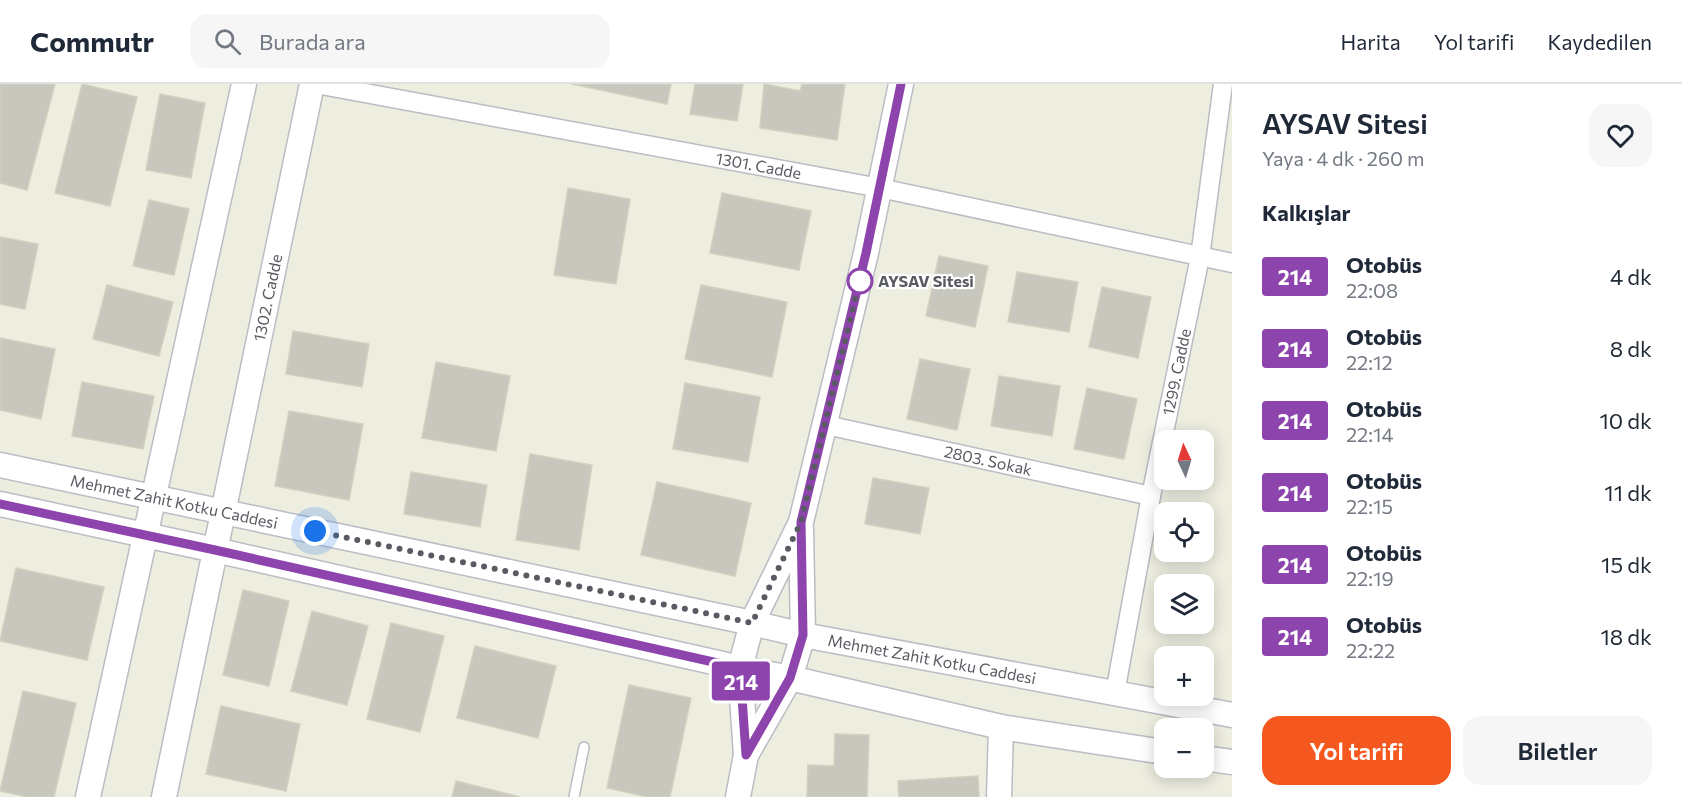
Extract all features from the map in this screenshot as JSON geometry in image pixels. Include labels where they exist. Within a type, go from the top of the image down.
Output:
[{"type":"main road","points":[[88,797],[244,84]]},
{"type":"main road","name":"1302. Cadde","points":[[164,797],[314,84]]},
{"type":"main road","points":[[738,797],[746,755],[740,668],[752,623],[801,522],[826,425],[880,189],[901,84]]},
{"type":"main road","name":"Mehmet Zahit Kotku Caddesi","points":[[0,465],[803,635],[1232,715]]},
{"type":"main road","points":[[0,504],[790,678],[1001,727],[1154,750]]},
{"type":"main road","points":[[746,755],[790,678],[803,635],[801,522]]},
{"type":"main road","points":[[999,797],[1001,727]]},
{"type":"main road","points":[[1214,760],[1232,762]]},
{"type":"street","name":"1301. Cadde","points":[[314,84],[880,189],[1232,263]]},
{"type":"street","name":"1299. Cadde","points":[[1115,693],[1151,496],[1200,257],[1224,84]]},
{"type":"street","name":"2803. Sokak","points":[[826,425],[1151,496]]},
{"type":"lane","points":[[574,797],[584,747]]},
{"type":"building","points":[[0,84],[55,84],[27,190],[0,183]]},
{"type":"building","points":[[82,84],[137,97],[110,206],[55,193]]},
{"type":"building","points":[[572,84],[671,84],[667,104]]},
{"type":"building","points":[[695,84],[743,84],[737,121],[690,114]]},
{"type":"building","points":[[764,84],[800,91],[802,84],[845,84],[837,140],[760,128]]},
{"type":"building","points":[[160,94],[205,103],[191,178],[146,170]]},
{"type":"building","points":[[568,188],[630,199],[616,284],[554,275]]},
{"type":"building","points":[[722,193],[811,211],[799,270],[710,253]]},
{"type":"building","points":[[149,200],[189,209],[174,275],[133,266]]},
{"type":"building","points":[[0,237],[38,244],[25,309],[0,304]]},
{"type":"building","points":[[939,256],[988,266],[975,327],[926,316]]},
{"type":"building","points":[[1017,272],[1078,282],[1069,332],[1008,322]]},
{"type":"building","points":[[107,285],[173,302],[159,356],[93,339]]},
{"type":"building","points":[[701,285],[787,302],[772,377],[685,359]]},
{"type":"building","points":[[1102,287],[1151,297],[1138,358],[1089,347]]},
{"type":"building","points":[[293,331],[369,344],[362,387],[286,374]]},
{"type":"building","points":[[0,338],[55,349],[41,419],[0,410]]},
{"type":"building","points":[[920,359],[970,369],[957,430],[907,419]]},
{"type":"building","points":[[436,362],[510,376],[496,451],[422,438]]},
{"type":"building","points":[[999,376],[1060,386],[1052,436],[991,426]]},
{"type":"building","points":[[82,382],[154,396],[143,449],[72,436]]},
{"type":"building","points":[[685,383],[760,397],[748,462],[673,449]]},
{"type":"building","points":[[1087,388],[1137,399],[1124,459],[1074,449]]},
{"type":"building","points":[[289,411],[363,424],[349,500],[275,486]]},
{"type":"building","points":[[530,454],[592,465],[579,550],[516,540]]},
{"type":"building","points":[[411,472],[487,485],[480,527],[404,514]]},
{"type":"building","points":[[873,478],[929,488],[920,534],[865,524]]},
{"type":"building","points":[[657,482],[751,503],[735,576],[641,555]]},
{"type":"building","points":[[16,568],[104,587],[87,660],[0,641]]},
{"type":"building","points":[[243,590],[289,601],[269,686],[223,675]]},
{"type":"building","points":[[312,611],[368,626],[347,705],[291,691]]},
{"type":"building","points":[[391,623],[444,636],[420,732],[367,719]]},
{"type":"building","points":[[475,646],[556,666],[538,738],[457,718]]},
{"type":"building","points":[[629,685],[691,698],[670,797],[648,797],[607,788]]},
{"type":"building","points":[[23,691],[76,703],[54,797],[28,797],[0,791]]},
{"type":"building","points":[[221,706],[300,724],[286,791],[206,774]]},
{"type":"building","points":[[835,734],[869,735],[867,797],[807,797],[808,765],[834,766]]},
{"type":"building","points":[[978,776],[979,797],[899,797],[898,781]]},
{"type":"building","points":[[456,781],[520,797],[452,797]]},
{"type":"bus line","name":"214","points":[[0,504],[740,668],[746,755],[790,678],[803,635],[801,522],[866,253],[901,84]]},
{"type":"place","name":"AYSAV Sitesi","points":[[860,281]]},
{"type":"route","points":[[315,531],[752,623],[801,522],[861,275],[860,281]]}]
